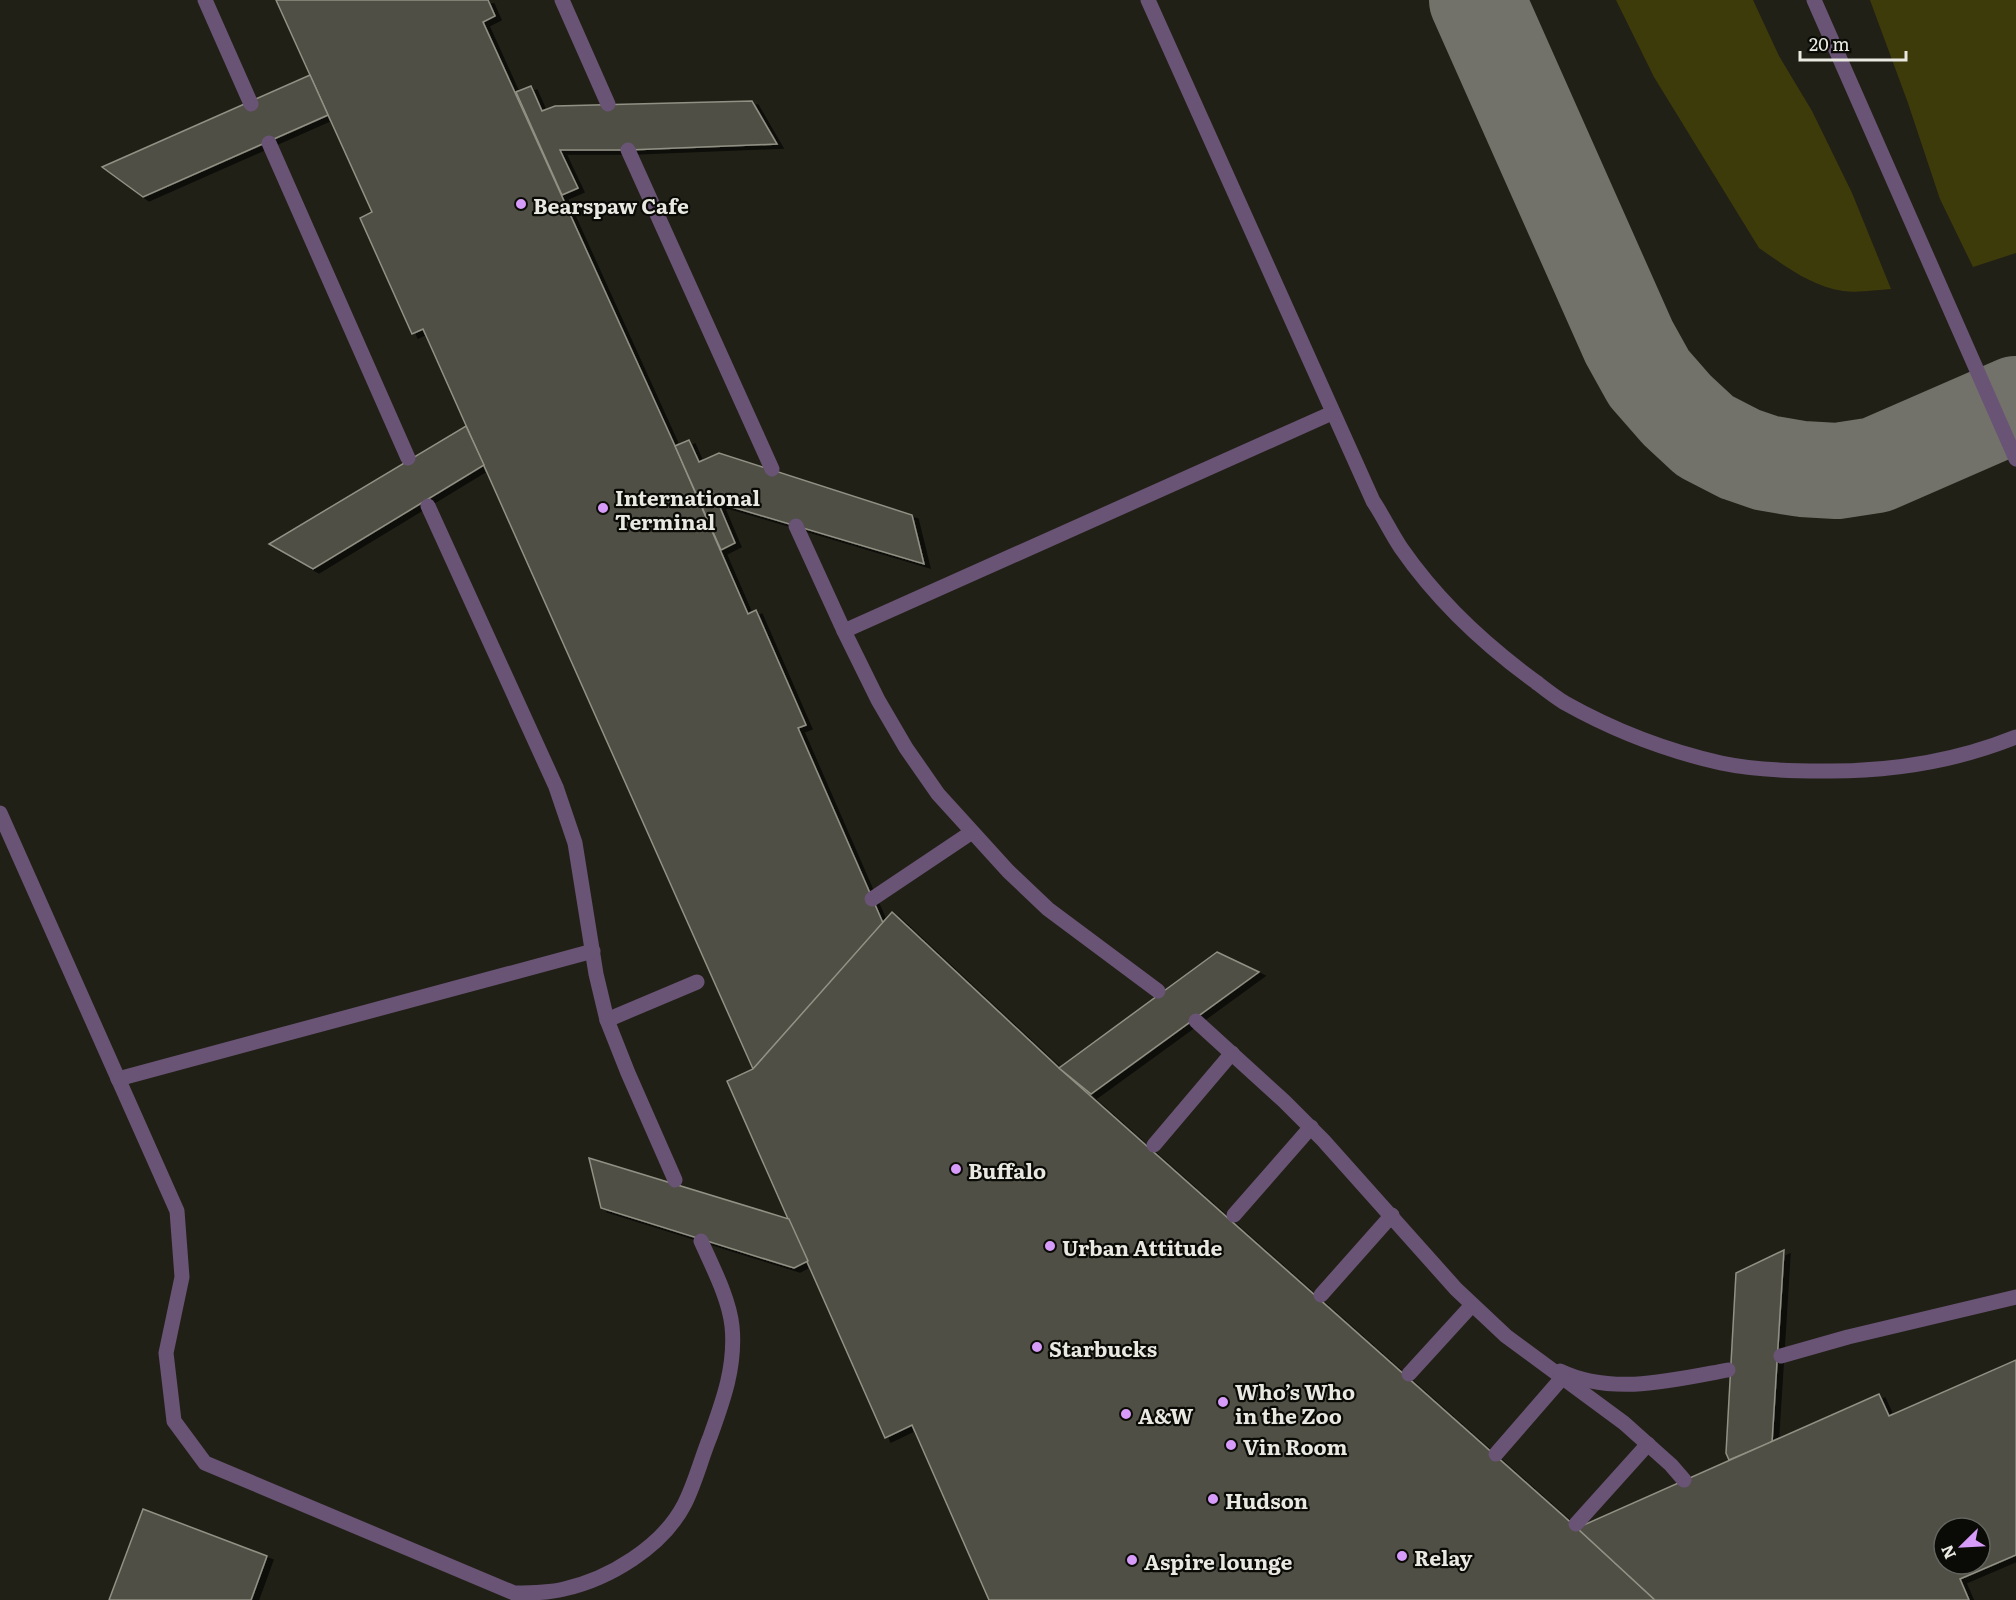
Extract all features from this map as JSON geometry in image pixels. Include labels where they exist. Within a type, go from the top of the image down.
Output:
[{"type":"lane","points":[[205,0],[251,104]]},
{"type":"lane","points":[[562,0],[608,104]]},
{"type":"lane","points":[[1148,0],[1373,501],[1402,548],[1433,589],[1494,650],[1564,702],[1608,724],[1686,754],[1724,763],[1770,769],[1851,772],[1923,764],[1983,749],[2016,737]]},
{"type":"lane","points":[[1814,0],[2016,459]]},
{"type":"lane","points":[[269,143],[408,458]]},
{"type":"lane","points":[[628,150],[772,469]]},
{"type":"lane","points":[[844,631],[1332,413]]},
{"type":"lane","points":[[428,506],[556,787],[575,843],[607,1020],[675,1180]]},
{"type":"lane","points":[[796,526],[878,699],[906,748],[938,794],[1008,871],[1048,909],[1158,991]]},
{"type":"lane","points":[[0,813],[177,1211],[182,1276],[166,1353],[174,1421],[205,1462],[514,1593],[536,1593],[586,1583],[635,1558],[656,1542],[673,1524],[685,1504],[725,1395],[732,1360],[732,1325],[721,1286],[701,1241]]},
{"type":"lane","points":[[872,899],[972,832]]},
{"type":"lane","points":[[118,1079],[593,951]]},
{"type":"lane","points":[[607,1020],[698,982]]},
{"type":"lane","points":[[1196,1021],[1311,1127],[1472,1305],[1535,1359],[1648,1444],[1681,1474],[1684,1480]]},
{"type":"lane","points":[[1154,1145],[1232,1053]]},
{"type":"lane","points":[[1234,1215],[1311,1127]]},
{"type":"lane","points":[[1321,1295],[1392,1215]]},
{"type":"lane","points":[[1781,1356],[1848,1337],[2016,1297]]},
{"type":"lane","points":[[1409,1374],[1472,1305]]},
{"type":"lane","points":[[1535,1359],[1566,1374],[1622,1384],[1654,1383],[1728,1370]]},
{"type":"lane","points":[[1496,1454],[1562,1378]]},
{"type":"lane","points":[[1576,1524],[1648,1444]]},
{"type":"shaded area","points":[[1616,0],[1753,0],[1779,56],[1812,111],[1852,193],[1891,289],[1855,292],[1820,285],[1759,248],[1654,77]]},
{"type":"shaded area","points":[[1870,0],[2016,0],[2016,253],[1973,267],[1940,199]]},
{"type":"building","name":"International Terminal","points":[[276,0],[488,0],[495,16],[483,22],[675,446],[748,614],[756,610],[806,725],[798,728],[883,923],[753,1069],[423,329],[412,334],[360,218],[372,212]]},
{"type":"building","points":[[310,75],[328,115],[143,197],[102,167]]},
{"type":"building","points":[[531,86],[542,111],[555,106],[752,101],[777,144],[628,150],[560,150],[578,188],[562,195],[516,92]]},
{"type":"building","points":[[466,426],[484,465],[313,569],[269,544]]},
{"type":"building","points":[[689,440],[699,462],[719,453],[912,515],[924,564],[722,504],[719,505],[735,543],[721,550],[675,446]]},
{"type":"building","points":[[892,912],[1059,1068],[1655,1600],[989,1600],[912,1425],[885,1438],[727,1081],[753,1069]]},
{"type":"building","points":[[1217,952],[1259,972],[1091,1094],[1059,1068]]},
{"type":"building","points":[[589,1158],[789,1219],[808,1261],[794,1268],[601,1208]]},
{"type":"building","points":[[1784,1250],[1772,1442],[1729,1460],[1726,1453],[1736,1273]]},
{"type":"building","points":[[2016,1360],[2016,1555],[1992,1565],[1992,1516],[1932,1516],[1932,1576],[1967,1576],[1960,1579],[1969,1600],[1655,1600],[1577,1528],[1879,1394],[1889,1416]]},
{"type":"building","points":[[143,1509],[267,1556],[251,1600],[109,1600]]},
{"type":"taxiway","points":[[1477,0],[1629,342],[1649,378],[1677,410],[1705,436],[1740,454],[1766,463],[1802,469],[1837,471],[1876,465],[2016,404]]},
{"type":"place","name":"Bearspaw Cafe","points":[[521,204]]},
{"type":"place","name":"International Terminal","points":[[603,508]]},
{"type":"place","name":"Buffalo","points":[[956,1169]]},
{"type":"place","name":"Urban Attitude","points":[[1050,1246]]},
{"type":"place","name":"Starbucks","points":[[1037,1347]]},
{"type":"place","name":"Who’s Who in the Zoo","points":[[1223,1402]]},
{"type":"place","name":"A&W","points":[[1126,1414]]},
{"type":"place","name":"Vin Room","points":[[1231,1445]]},
{"type":"place","name":"Hudson","points":[[1213,1499]]},
{"type":"place","name":"Relay","points":[[1402,1556]]},
{"type":"place","name":"Aspire lounge","points":[[1132,1560]]}]
